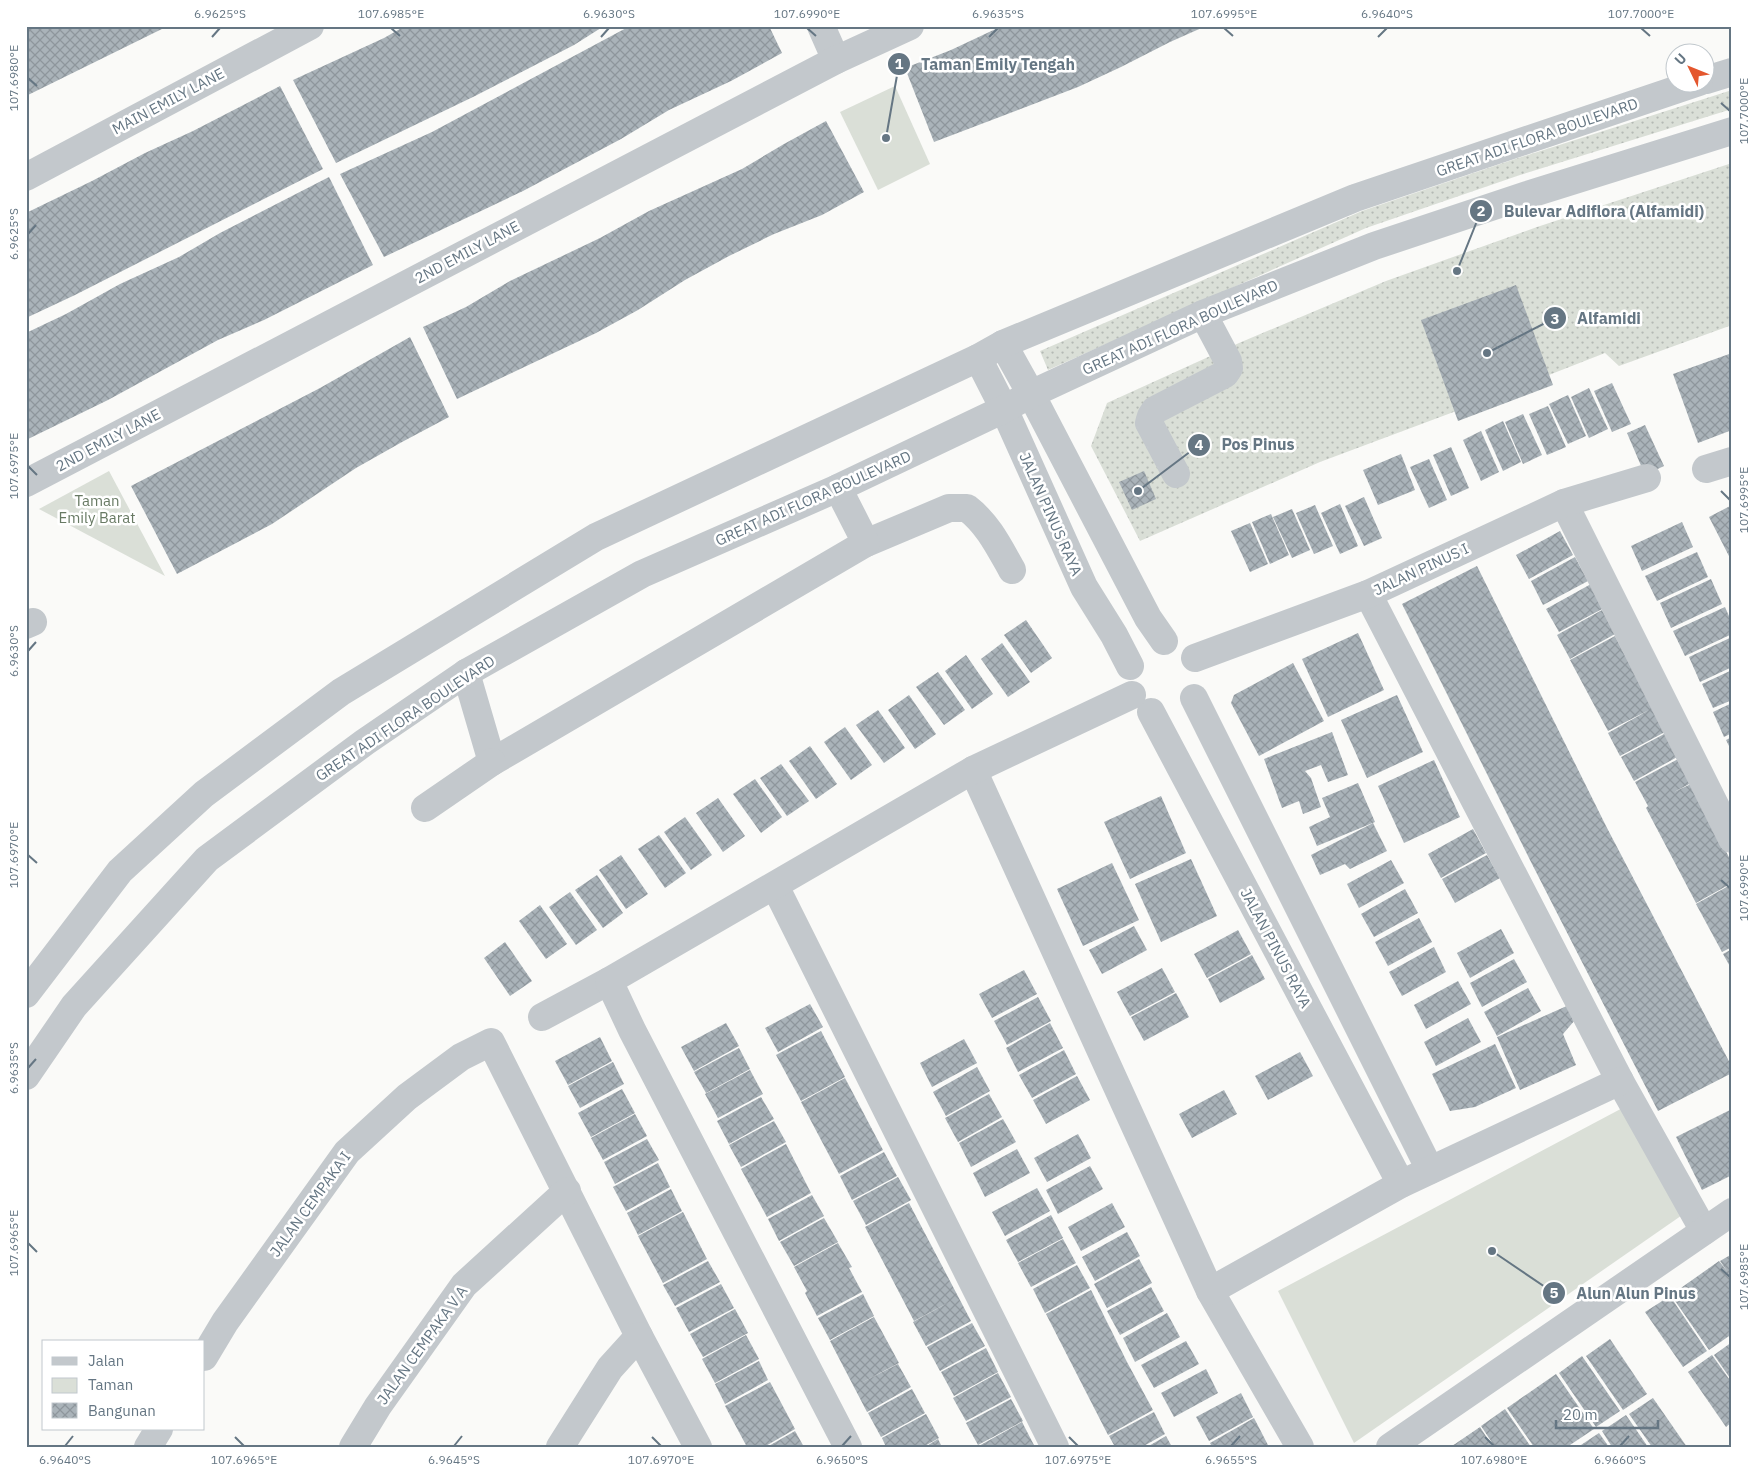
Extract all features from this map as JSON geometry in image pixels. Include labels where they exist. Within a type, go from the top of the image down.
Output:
[{"type":"street","name":"MAIN EMILY LANE","points":[[26,177],[310,26]]},
{"type":"street","points":[[821,26],[836,60]]},
{"type":"street","name":"2ND EMILY LANE","points":[[26,482],[836,60],[910,26]]},
{"type":"street","points":[[1716,77],[1732,72]]},
{"type":"street","name":"GREAT ADI FLORA BOULEVARD","points":[[26,994],[120,871],[204,794],[341,692],[596,537],[978,358],[1003,344],[1355,198],[1669,92]]},
{"type":"street","name":"GREAT ADI FLORA BOULEVARD","points":[[26,1076],[74,1006],[207,859],[365,742],[466,673],[642,574],[838,488],[1203,314],[1374,246],[1527,195],[1732,131]]},
{"type":"street","points":[[1176,474],[1149,423],[1155,410],[1225,374],[1228,368],[1228,361],[1203,314]]},
{"type":"street","points":[[1003,344],[1032,394],[1148,618],[1164,641]]},
{"type":"street","name":"JALAN PINUS RAYA","points":[[978,358],[1004,410],[1084,587],[1114,635],[1130,666]]},
{"type":"street","points":[[1706,469],[1732,461]]},
{"type":"street","name":"JALAN PINUS I","points":[[1194,658],[1368,594],[1564,503],[1647,478]]},
{"type":"street","points":[[838,488],[866,542]]},
{"type":"street","points":[[1564,503],[1732,839]]},
{"type":"street","points":[[425,808],[492,762],[866,542],[949,508],[967,508],[979,517],[989,530],[1012,570]]},
{"type":"street","points":[[1368,594],[1620,1081],[1704,1231]]},
{"type":"street","points":[[1164,641],[1181,646],[1194,658],[1199,667],[1200,678],[1199,688],[1194,698],[1186,707],[1175,712],[1163,714],[1141,703],[1128,681],[1130,666],[1138,654],[1149,645],[1164,641]]},
{"type":"street","points":[[466,673],[492,762]]},
{"type":"street","points":[[1194,698],[1430,1170]]},
{"type":"street","points":[[542,1017],[775,886],[973,770],[1141,703]]},
{"type":"street","name":"JALAN PINUS RAYA","points":[[1141,703],[1401,1184]]},
{"type":"street","points":[[973,770],[1210,1291],[1300,1447]]},
{"type":"street","points":[[775,886],[1055,1447]]},
{"type":"street","points":[[609,981],[637,1039],[848,1447]]},
{"type":"street","name":"JALAN CEMPAKA I","points":[[205,1355],[225,1322],[346,1152],[407,1097],[461,1057],[491,1042],[567,1191]]},
{"type":"street","points":[[1210,1291],[1401,1184],[1620,1081]]},
{"type":"street","points":[[567,1191],[639,1336],[698,1447]]},
{"type":"street","name":"JALAN CEMPAKA V A","points":[[353,1447],[378,1406],[464,1285],[567,1191]]},
{"type":"street","points":[[1390,1447],[1732,1212]]},
{"type":"street","points":[[560,1447],[610,1368],[639,1336]]},
{"type":"street","points":[[148,1447],[157,1430]]},
{"type":"green space","points":[[895,86],[930,164],[878,190],[840,112]]},
{"type":"green space","points":[[1732,90],[1732,109],[1520,175],[1366,228],[1048,370],[1040,351],[1362,211],[1515,159]]},
{"type":"green space","points":[[1732,163],[1732,325],[1619,366],[1605,353],[1320,462],[1140,541],[1091,446],[1107,403],[1239,343],[1386,281],[1537,227]]},
{"type":"green space","name":"Taman Emily Barat","points":[[109,471],[165,576],[39,509]]},
{"type":"green space","points":[[1630,1104],[1688,1211],[1354,1443],[1278,1291]]},
{"type":"building","points":[[26,26],[168,26],[26,96]]},
{"type":"building","points":[[405,26],[604,26],[574,45],[475,96],[336,163],[293,80],[384,38]]},
{"type":"building","points":[[630,26],[769,26],[782,53],[731,81],[669,110],[621,139],[523,191],[384,257],[340,174],[432,132]]},
{"type":"building","points":[[1002,26],[1206,26],[1078,87],[934,142],[905,68],[951,50]]},
{"type":"building","points":[[280,86],[323,169],[26,318],[26,213]]},
{"type":"building","points":[[826,121],[864,192],[822,215],[774,234],[729,256],[596,333],[457,399],[423,327],[466,307],[510,281],[600,238],[649,211],[742,169]]},
{"type":"building","points":[[329,177],[373,265],[264,320],[218,340],[108,400],[26,440],[26,333],[66,314],[120,284],[179,257],[220,233]]},
{"type":"building","points":[[1516,285],[1553,385],[1458,421],[1421,320]]},
{"type":"building","points":[[410,337],[449,417],[356,468],[272,524],[177,574],[131,486],[320,388]]},
{"type":"building","points":[[1732,353],[1732,430],[1698,443],[1673,374]]},
{"type":"building","points":[[1612,383],[1631,424],[1612,432],[1594,391]]},
{"type":"building","points":[[1589,388],[1608,429],[1589,438],[1571,397]]},
{"type":"building","points":[[1568,395],[1586,436],[1568,444],[1549,404]]},
{"type":"building","points":[[1548,406],[1566,447],[1547,455],[1529,414]]},
{"type":"building","points":[[1523,414],[1542,455],[1523,464],[1505,422]]},
{"type":"building","points":[[1503,421],[1521,462],[1503,471],[1485,430]]},
{"type":"building","points":[[1645,425],[1664,466],[1645,475],[1627,433]]},
{"type":"building","points":[[1481,431],[1499,472],[1481,481],[1463,440]]},
{"type":"building","points":[[1451,447],[1469,488],[1451,496],[1433,455]]},
{"type":"building","points":[[1401,454],[1415,490],[1378,505],[1363,470]]},
{"type":"building","points":[[1429,459],[1447,500],[1429,508],[1410,467]]},
{"type":"building","points":[[1144,471],[1156,499],[1132,510],[1119,482]]},
{"type":"building","points":[[1364,497],[1382,538],[1364,546],[1345,506]]},
{"type":"building","points":[[1340,504],[1358,546],[1340,554],[1321,513]]},
{"type":"building","points":[[1315,505],[1333,546],[1314,554],[1296,513]]},
{"type":"building","points":[[1732,505],[1732,562],[1709,517]]},
{"type":"building","points":[[1292,509],[1310,550],[1292,558],[1273,517]]},
{"type":"building","points":[[1271,514],[1289,555],[1270,564],[1252,522]]},
{"type":"building","points":[[1682,522],[1693,547],[1642,571],[1631,546]]},
{"type":"building","points":[[1250,523],[1268,564],[1250,572],[1231,531]]},
{"type":"building","points":[[1560,531],[1573,555],[1529,579],[1516,555]]},
{"type":"building","points":[[1697,552],[1708,577],[1657,601],[1645,576]]},
{"type":"building","points":[[1575,557],[1588,581],[1543,605],[1531,581]]},
{"type":"building","points":[[1477,566],[1606,826],[1732,1067],[1732,1073],[1658,1111],[1402,604]]},
{"type":"building","points":[[1711,579],[1722,604],[1671,628],[1660,603]]},
{"type":"building","points":[[1591,584],[1604,608],[1559,632],[1546,609]]},
{"type":"building","points":[[1725,607],[1732,623],[1732,634],[1685,656],[1673,631]]},
{"type":"building","points":[[1602,610],[1615,634],[1570,659],[1557,635]]},
{"type":"building","points":[[1026,620],[1052,658],[1031,673],[1004,635]]},
{"type":"building","points":[[1358,633],[1384,690],[1328,717],[1302,659]]},
{"type":"building","points":[[1615,636],[1665,732],[1620,756],[1608,733],[1649,710],[1608,731],[1570,660]]},
{"type":"building","points":[[1732,637],[1732,667],[1700,682],[1689,657]]},
{"type":"building","points":[[1002,643],[1030,682],[1008,697],[981,659]]},
{"type":"building","points":[[966,655],[993,694],[972,709],[945,671]]},
{"type":"building","points":[[1293,663],[1324,721],[1259,756],[1231,703],[1234,695]]},
{"type":"building","points":[[1732,670],[1732,700],[1713,708],[1702,684]]},
{"type":"building","points":[[938,672],[965,710],[944,725],[916,687]]},
{"type":"building","points":[[909,695],[936,734],[915,749],[888,710]]},
{"type":"building","points":[[1397,695],[1423,752],[1367,778],[1341,720]]},
{"type":"building","points":[[1732,703],[1732,733],[1724,737],[1713,712]]},
{"type":"building","points":[[878,710],[905,748],[884,763],[856,725]]},
{"type":"building","points":[[845,727],[872,765],[851,780],[824,742]]},
{"type":"building","points":[[1332,732],[1348,775],[1328,782],[1321,765],[1305,771],[1311,778],[1321,807],[1303,814],[1299,801],[1282,808],[1264,759]]},
{"type":"building","points":[[1666,733],[1679,756],[1634,781],[1621,757]]},
{"type":"building","points":[[1732,737],[1732,752],[1726,740]]},
{"type":"building","points":[[810,746],[837,784],[816,799],[789,761]]},
{"type":"building","points":[[1680,758],[1693,782],[1674,792],[1691,784],[1732,863],[1732,883],[1696,903],[1646,808],[1648,806],[1635,782]]},
{"type":"building","points":[[1434,760],[1460,817],[1404,843],[1378,786]]},
{"type":"building","points":[[781,764],[809,801],[787,816],[760,778]]},
{"type":"building","points":[[755,779],[782,817],[761,833],[733,794]]},
{"type":"building","points":[[1358,783],[1375,822],[1317,846],[1309,827],[1330,817],[1322,798]]},
{"type":"building","points":[[1161,796],[1186,853],[1130,879],[1104,822]]},
{"type":"building","points":[[718,798],[745,836],[723,852],[696,813]]},
{"type":"building","points":[[685,817],[712,855],[691,870],[664,832]]},
{"type":"building","points":[[1373,823],[1387,851],[1350,869],[1345,864],[1320,875],[1311,855]]},
{"type":"building","points":[[1473,829],[1486,853],[1441,878],[1428,854]]},
{"type":"building","points":[[659,835],[686,873],[665,888],[638,849]]},
{"type":"building","points":[[621,855],[648,894],[626,909],[599,870]]},
{"type":"building","points":[[1487,855],[1500,878],[1455,903],[1442,879]]},
{"type":"building","points":[[1191,859],[1217,916],[1161,942],[1135,884]]},
{"type":"building","points":[[1391,860],[1404,883],[1359,908],[1347,884]]},
{"type":"building","points":[[1112,863],[1139,920],[1083,946],[1057,889]]},
{"type":"building","points":[[597,875],[623,913],[603,928],[575,890]]},
{"type":"building","points":[[1732,884],[1732,947],[1722,952],[1696,904]]},
{"type":"building","points":[[1405,889],[1418,913],[1374,937],[1361,914]]},
{"type":"building","points":[[570,892],[597,930],[576,945],[549,907]]},
{"type":"building","points":[[540,905],[567,944],[546,959],[519,921]]},
{"type":"building","points":[[1419,918],[1432,942],[1388,966],[1375,942]]},
{"type":"building","points":[[1134,926],[1147,950],[1102,974],[1089,950]]},
{"type":"building","points":[[1501,929],[1514,953],[1470,978],[1457,953]]},
{"type":"building","points":[[1238,930],[1251,954],[1207,978],[1194,954]]},
{"type":"building","points":[[505,942],[532,981],[510,996],[484,958]]},
{"type":"building","points":[[1434,947],[1446,972],[1402,996],[1389,972]]},
{"type":"building","points":[[1732,949],[1732,970],[1723,954]]},
{"type":"building","points":[[1252,955],[1265,979],[1220,1003],[1208,979]]},
{"type":"building","points":[[1514,959],[1527,982],[1482,1007],[1470,983]]},
{"type":"building","points":[[1162,968],[1175,992],[1130,1016],[1117,992]]},
{"type":"building","points":[[1024,970],[1037,994],[992,1018],[979,994]]},
{"type":"building","points":[[1458,981],[1471,1004],[1426,1029],[1414,1005]]},
{"type":"building","points":[[1528,988],[1541,1011],[1497,1036],[1484,1012]]},
{"type":"building","points":[[1176,993],[1189,1017],[1144,1041],[1131,1017]]},
{"type":"building","points":[[1038,997],[1051,1021],[1007,1045],[994,1021]]},
{"type":"building","points":[[810,1004],[823,1027],[778,1052],[765,1028]]},
{"type":"building","points":[[1569,1005],[1575,1020],[1563,1034],[1576,1065],[1520,1090],[1497,1037]]},
{"type":"building","points":[[1468,1018],[1481,1042],[1436,1066],[1424,1042]]},
{"type":"building","points":[[726,1023],[739,1046],[694,1071],[681,1047]]},
{"type":"building","points":[[1050,1023],[1063,1048],[1018,1072],[1006,1048]]},
{"type":"building","points":[[821,1031],[845,1077],[801,1101],[776,1055]]},
{"type":"building","points":[[600,1037],[612,1061],[568,1085],[555,1061]]},
{"type":"building","points":[[964,1039],[977,1063],[932,1087],[920,1063]]},
{"type":"building","points":[[1495,1044],[1516,1088],[1475,1107],[1450,1111],[1432,1074]]},
{"type":"building","points":[[739,1048],[750,1069],[706,1093],[694,1072]]},
{"type":"building","points":[[1064,1050],[1076,1074],[1032,1098],[1019,1075]]},
{"type":"building","points":[[1300,1052],[1313,1076],[1268,1100],[1255,1076]]},
{"type":"building","points":[[613,1062],[624,1084],[580,1108],[568,1086]]},
{"type":"building","points":[[977,1067],[990,1091],[946,1116],[933,1092]]},
{"type":"building","points":[[750,1070],[763,1094],[718,1118],[705,1094]]},
{"type":"building","points":[[1077,1076],[1090,1100],[1046,1124],[1033,1100]]},
{"type":"building","points":[[845,1078],[883,1150],[839,1174],[801,1102]]},
{"type":"building","points":[[622,1089],[635,1113],[591,1137],[578,1113]]},
{"type":"building","points":[[1224,1090],[1237,1114],[1192,1138],[1179,1114]]},
{"type":"building","points":[[989,1094],[1002,1117],[958,1142],[945,1118]]},
{"type":"building","points":[[761,1097],[774,1119],[729,1144],[717,1121]]},
{"type":"building","points":[[1732,1109],[1732,1175],[1702,1190],[1676,1137]]},
{"type":"building","points":[[635,1114],[647,1136],[603,1160],[591,1138]]},
{"type":"building","points":[[1003,1119],[1016,1142],[971,1167],[959,1143]]},
{"type":"building","points":[[774,1121],[786,1142],[741,1167],[729,1145]]},
{"type":"building","points":[[1078,1134],[1091,1158],[1047,1182],[1034,1158]]},
{"type":"building","points":[[647,1139],[659,1160],[615,1184],[604,1162]]},
{"type":"building","points":[[786,1144],[811,1193],[767,1217],[741,1169]]},
{"type":"building","points":[[1017,1149],[1030,1173],[985,1197],[973,1173]]},
{"type":"building","points":[[884,1152],[897,1176],[852,1200],[840,1176]]},
{"type":"building","points":[[658,1163],[670,1187],[626,1211],[613,1187]]},
{"type":"building","points":[[1090,1166],[1103,1189],[1058,1214],[1046,1190]]},
{"type":"building","points":[[898,1177],[911,1200],[866,1225],[853,1201]]},
{"type":"building","points":[[1037,1188],[1050,1211],[1005,1236],[992,1212]]},
{"type":"building","points":[[671,1189],[682,1211],[638,1235],[627,1213]]},
{"type":"building","points":[[812,1195],[824,1216],[779,1241],[768,1219]]},
{"type":"building","points":[[909,1203],[971,1321],[926,1346],[913,1322],[955,1299],[914,1321],[865,1227]]},
{"type":"building","points":[[1112,1203],[1125,1227],[1081,1251],[1068,1227]]},
{"type":"building","points":[[683,1212],[707,1259],[663,1283],[638,1236]]},
{"type":"building","points":[[1051,1215],[1063,1238],[1018,1262],[1006,1240]]},
{"type":"building","points":[[824,1218],[838,1242],[794,1266],[780,1242]]},
{"type":"building","points":[[1127,1232],[1140,1256],[1095,1281],[1082,1257]]},
{"type":"building","points":[[1063,1239],[1076,1263],[1031,1287],[1018,1263]]},
{"type":"building","points":[[838,1243],[852,1267],[849,1268],[862,1292],[817,1316],[805,1293],[807,1291],[794,1267]]},
{"type":"building","points":[[1732,1254],[1732,1334],[1709,1350],[1671,1295],[1719,1261],[1727,1271],[1720,1261]]},
{"type":"building","points":[[1139,1259],[1152,1283],[1107,1308],[1094,1284]]},
{"type":"building","points":[[708,1261],[720,1282],[675,1306],[663,1285]]},
{"type":"building","points":[[1077,1265],[1090,1288],[1045,1313],[1033,1289]]},
{"type":"building","points":[[721,1284],[734,1308],[689,1332],[676,1308]]},
{"type":"building","points":[[1151,1287],[1164,1311],[1120,1335],[1107,1311]]},
{"type":"building","points":[[1091,1290],[1153,1410],[1108,1435],[1046,1314]]},
{"type":"building","points":[[863,1294],[874,1316],[830,1340],[818,1318]]},
{"type":"building","points":[[1670,1296],[1707,1351],[1683,1367],[1645,1312]]},
{"type":"building","points":[[735,1309],[748,1333],[703,1357],[690,1334]]},
{"type":"building","points":[[1167,1313],[1180,1337],[1135,1362],[1123,1338]]},
{"type":"building","points":[[874,1317],[899,1363],[857,1385],[898,1364],[911,1387],[867,1412],[830,1341]]},
{"type":"building","points":[[972,1323],[985,1346],[940,1371],[927,1347]]},
{"type":"building","points":[[746,1335],[759,1359],[715,1383],[702,1359]]},
{"type":"building","points":[[1610,1339],[1647,1394],[1623,1410],[1586,1356]]},
{"type":"building","points":[[1186,1341],[1199,1364],[1154,1388],[1141,1365]]},
{"type":"building","points":[[1732,1342],[1732,1381],[1714,1355]]},
{"type":"building","points":[[986,1348],[998,1372],[954,1396],[941,1372]]},
{"type":"building","points":[[1712,1355],[1732,1383],[1732,1422],[1726,1427],[1688,1372]]},
{"type":"building","points":[[1582,1356],[1620,1411],[1596,1427],[1559,1373]]},
{"type":"building","points":[[759,1361],[768,1380],[725,1404],[715,1384]]},
{"type":"building","points":[[1206,1369],[1218,1393],[1174,1417],[1161,1393]]},
{"type":"building","points":[[998,1373],[1011,1397],[966,1421],[953,1398]]},
{"type":"building","points":[[1556,1374],[1594,1429],[1567,1447],[1534,1447],[1507,1408]]},
{"type":"building","points":[[770,1382],[795,1429],[764,1447],[747,1447],[725,1406]]},
{"type":"building","points":[[912,1389],[925,1413],[881,1437],[868,1413]]},
{"type":"building","points":[[1241,1393],[1253,1417],[1209,1441],[1196,1417]]},
{"type":"building","points":[[1653,1398],[1687,1447],[1652,1447],[1629,1414]]},
{"type":"building","points":[[1011,1399],[1023,1421],[978,1445],[966,1423]]},
{"type":"building","points":[[1505,1409],[1531,1447],[1495,1447],[1481,1426]]},
{"type":"building","points":[[1154,1412],[1165,1434],[1142,1447],[1115,1447],[1109,1436]]},
{"type":"building","points":[[926,1414],[939,1438],[923,1447],[886,1447],[882,1438]]},
{"type":"building","points":[[1626,1415],[1648,1447],[1612,1447],[1602,1431]]},
{"type":"building","points":[[1254,1418],[1269,1447],[1212,1447],[1210,1443]]},
{"type":"building","points":[[1022,1422],[1035,1447],[977,1447]]},
{"type":"building","points":[[1480,1427],[1493,1447],[1450,1447],[1455,1444]]},
{"type":"building","points":[[795,1431],[804,1447],[767,1447]]},
{"type":"building","points":[[1599,1433],[1609,1447],[1578,1447]]},
{"type":"building","points":[[1166,1436],[1172,1447],[1147,1447]]},
{"type":"building","points":[[938,1439],[942,1447],[925,1447]]},
{"type":"place","name":"Taman Emily Tengah","points":[[886,138]]},
{"type":"place","name":"Bulevar Adiflora (Alfamidi)","points":[[1457,271]]},
{"type":"place","name":"Alfamidi","points":[[1487,353]]},
{"type":"place","name":"Pos Pinus","points":[[1138,491]]},
{"type":"place","name":"Alun Alun Pinus","points":[[1492,1251]]}]
